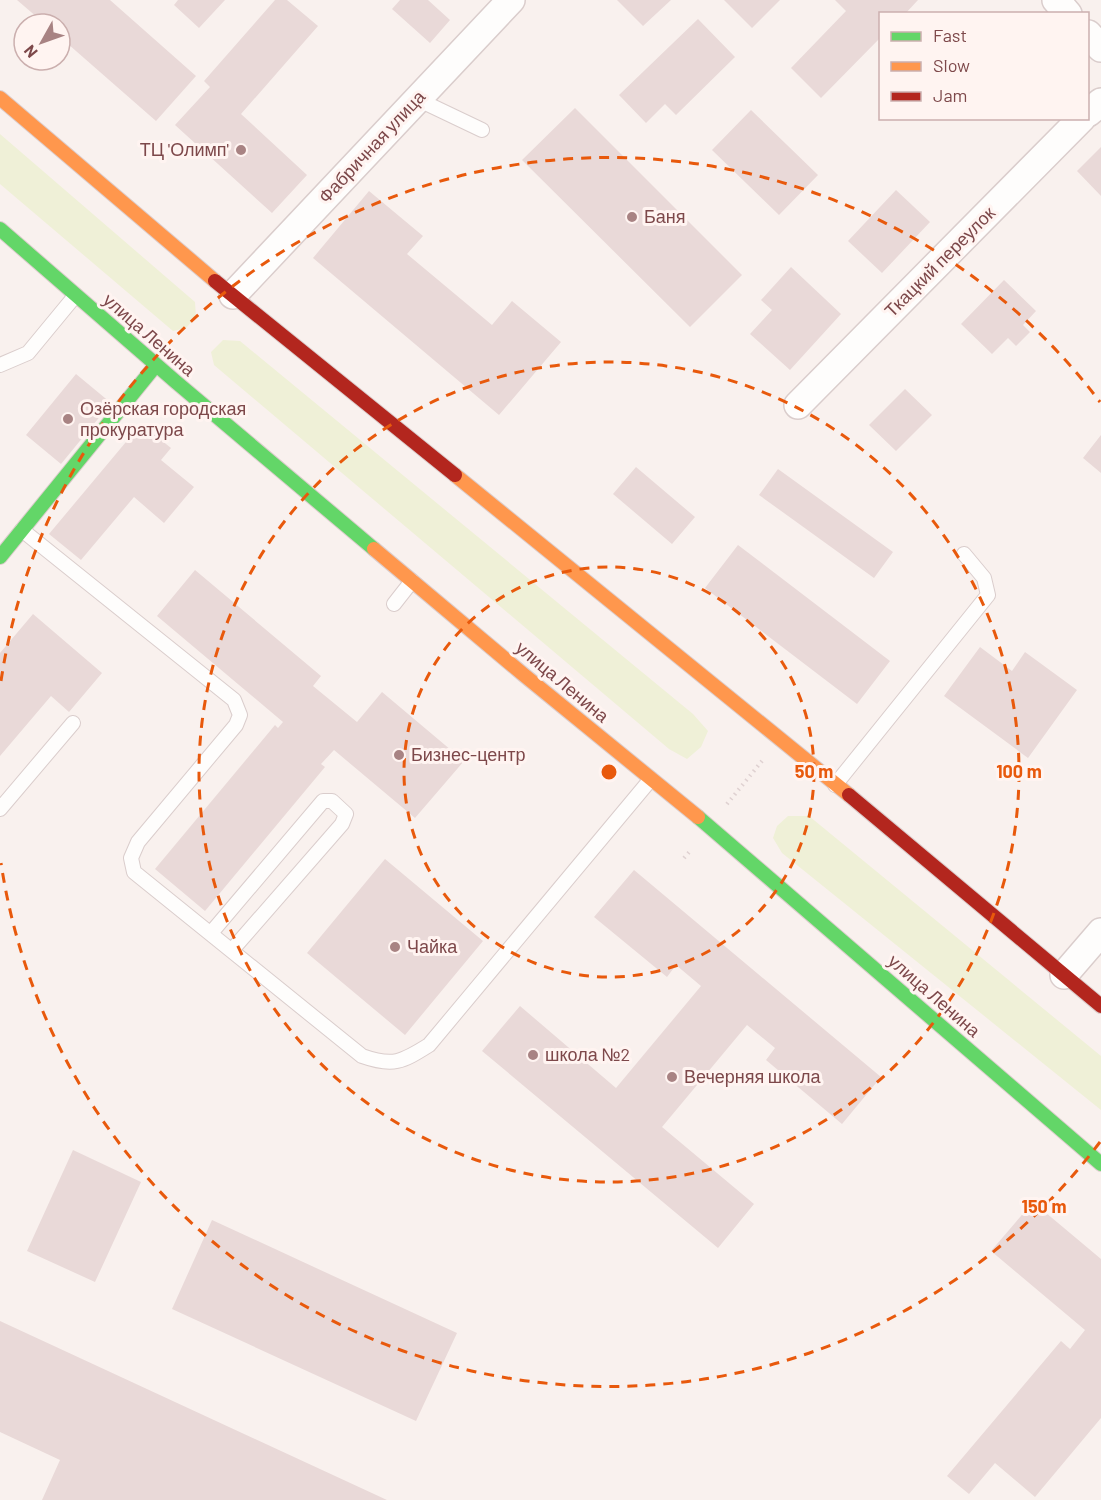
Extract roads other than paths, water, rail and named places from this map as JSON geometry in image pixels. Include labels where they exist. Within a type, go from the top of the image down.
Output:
[{"type":"main road","points":[[0,98],[233,295],[780,738],[1101,1006]]},
{"type":"main road","name":"улица Ленина","points":[[0,229],[75,296],[412,581],[710,826],[1101,1164]]},
{"type":"main road","points":[[0,557],[156,365]]},
{"type":"street","name":"Фабричная улица","points":[[233,295],[511,0]]},
{"type":"street","points":[[1056,0],[1066,12]]},
{"type":"street","points":[[1089,35],[1101,48]]},
{"type":"street","points":[[1089,112],[1101,102]]},
{"type":"street","name":"Ткацкий переулок","points":[[798,405],[1080,120]]},
{"type":"street","points":[[1064,975],[1101,932]]},
{"type":"lane","points":[[417,99],[482,130]]},
{"type":"lane","points":[[0,365],[28,353],[75,296]]},
{"type":"lane","points":[[22,530],[234,700],[240,715],[236,725],[138,842],[130,858],[134,872],[362,1056],[382,1063],[408,1059],[429,1045],[651,779]]},
{"type":"lane","points":[[835,785],[988,595],[984,578],[964,554]]},
{"type":"lane","points":[[394,604],[412,581]]},
{"type":"lane","points":[[0,809],[73,723]]},
{"type":"lane","points":[[211,933],[323,801],[332,801],[346,814],[342,824],[232,950]]},
{"type":"place","name":"ТЦ 'Олимп'","points":[[241,150]]},
{"type":"place","name":"Баня","points":[[632,217]]},
{"type":"place","name":"Озёрская городская прокуратура","points":[[68,419]]},
{"type":"place","name":"Бизнес-центр","points":[[399,755]]},
{"type":"place","name":"Чайка","points":[[395,947]]},
{"type":"place","name":"школа №2","points":[[533,1055]]},
{"type":"place","name":"Вечерняя школа","points":[[672,1077]]}]
